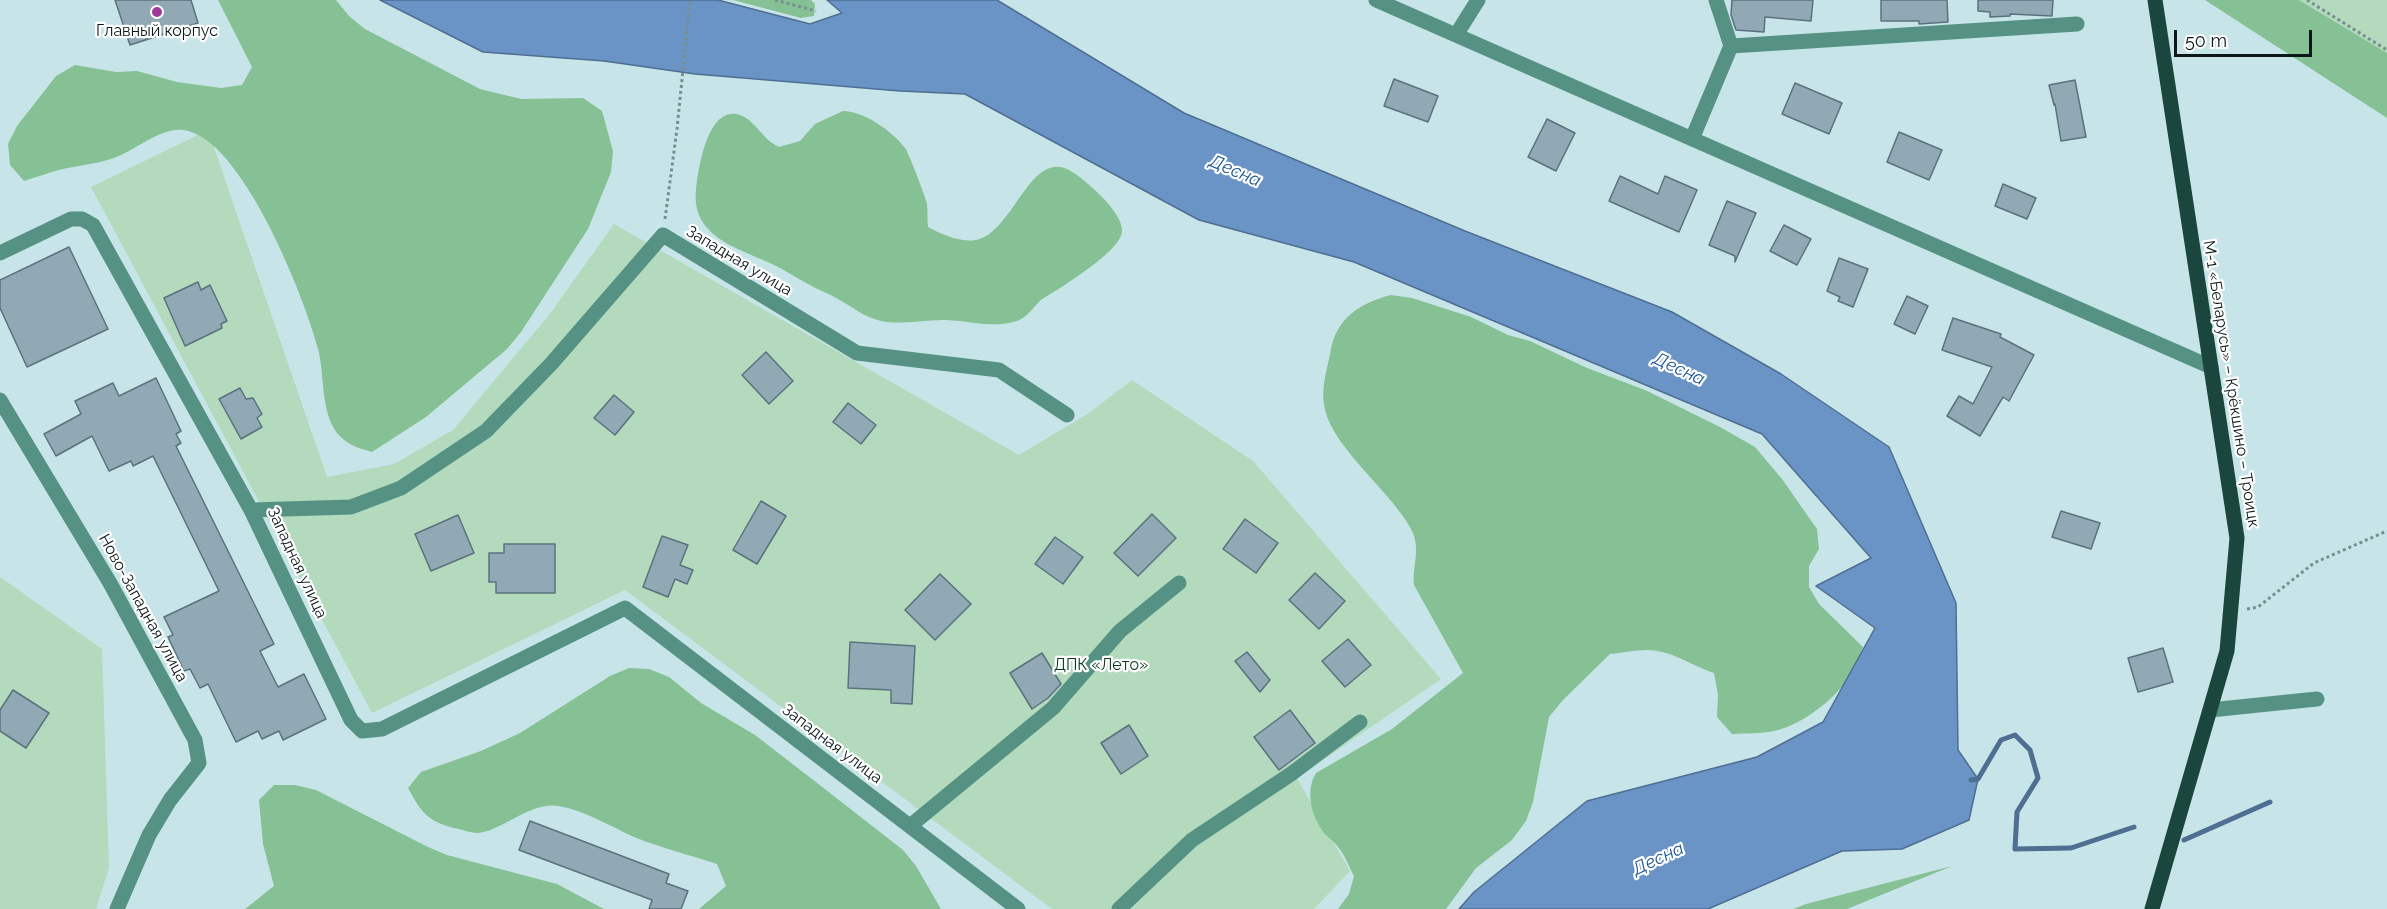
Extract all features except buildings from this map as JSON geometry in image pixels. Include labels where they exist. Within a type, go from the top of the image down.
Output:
[{"type":"main road","name":"М-1 «Беларусь» – Крёкшино – Троицк","points":[[2152,909],[2227,651],[2237,538],[2155,0]]},
{"type":"street","points":[[1376,0],[2211,367]]},
{"type":"street","points":[[1456,35],[1478,0]]},
{"type":"street","points":[[1692,139],[1731,46],[1716,0]]},
{"type":"street","points":[[1731,46],[2077,24]]},
{"type":"street","points":[[0,253],[71,219],[82,219],[93,225],[251,510]]},
{"type":"street","name":"Западная улица","points":[[1018,909],[625,608],[382,729],[362,731],[351,720],[251,510],[351,507],[401,488],[486,431],[551,364],[663,235],[857,353],[999,370],[1067,415]]},
{"type":"street","name":"Ново-Западная улица","points":[[0,400],[110,583],[195,740],[199,763],[170,800],[149,835],[117,909]]},
{"type":"street","points":[[910,826],[1053,708],[1120,631],[1179,583]]},
{"type":"street","points":[[2210,710],[2317,699]]},
{"type":"street","points":[[1119,909],[1192,840],[1291,774],[1360,723]]},
{"type":"path","points":[[663,235],[677,129],[690,0]]},
{"type":"path","points":[[775,0],[816,11]]},
{"type":"path","points":[[2307,0],[2387,50]]},
{"type":"path","points":[[2230,611],[2259,607],[2314,563],[2387,531]]},
{"type":"green space","points":[[218,0],[336,0],[349,16],[365,29],[480,89],[521,99],[583,98],[602,111],[613,151],[611,172],[588,229],[521,332],[507,349],[426,417],[372,452],[349,443],[337,433],[332,424],[325,403],[318,349],[300,294],[285,259],[248,188],[227,160],[205,139],[183,130],[169,131],[113,158],[58,170],[24,181],[10,165],[8,144],[17,126],[56,76],[75,65],[116,72],[137,71],[177,82],[221,88],[242,85],[252,67]]},
{"type":"green space","points":[[733,0],[811,0],[815,4],[814,16],[801,18]]},
{"type":"green space","points":[[2205,0],[2299,0],[2387,53],[2387,118]]},
{"type":"green space","points":[[2299,0],[2387,0],[2387,53]]},
{"type":"green space","points":[[843,111],[860,114],[877,123],[905,148],[926,200],[928,227],[958,239],[970,241],[989,234],[1001,223],[1032,181],[1043,171],[1055,167],[1074,173],[1105,200],[1121,223],[1122,232],[1119,239],[1105,256],[1043,299],[1021,319],[1008,323],[980,324],[952,320],[880,321],[777,266],[732,246],[709,230],[696,206],[696,190],[706,141],[719,119],[729,114],[740,115],[779,147],[800,141],[815,124]]},
{"type":"green space","name":"ДПК «Лето»","points":[[208,130],[327,477],[394,464],[453,430],[549,315],[614,224],[1019,455],[1089,413],[1132,380],[1253,461],[1441,679],[1297,778],[1350,871],[1314,909],[1052,909],[625,590],[372,713],[91,187]]},
{"type":"green space","points":[[1391,295],[1412,298],[1471,317],[1508,335],[1530,341],[1587,368],[1645,390],[1755,447],[1782,479],[1817,529],[1819,549],[1809,566],[1809,587],[1819,604],[1863,647],[1855,669],[1848,679],[1820,708],[1797,722],[1774,731],[1732,734],[1717,717],[1718,695],[1714,673],[1672,655],[1652,650],[1610,654],[1549,717],[1533,802],[1526,821],[1512,840],[1476,868],[1446,909],[1338,909],[1349,894],[1354,876],[1345,857],[1316,820],[1310,796],[1316,773],[1392,729],[1463,673],[1414,585],[1416,545],[1412,531],[1403,516],[1337,436],[1328,420],[1324,404],[1325,379],[1337,331],[1350,314],[1359,308]]},
{"type":"green space","points":[[0,577],[102,649],[109,868],[96,909],[0,909]]},
{"type":"green space","points":[[629,668],[649,669],[669,677],[701,703],[755,735],[903,850],[916,866],[941,909],[699,909],[726,886],[717,864],[644,841],[597,819],[558,806],[537,808],[496,828],[477,833],[454,828],[431,819],[408,788],[421,772],[481,751],[520,733],[610,676]]},
{"type":"green space","points":[[274,785],[295,785],[316,790],[447,855],[557,884],[604,909],[245,909],[274,886],[263,844],[259,800]]},
{"type":"green space","points":[[1952,866],[1847,909],[1793,909],[1806,904]]},
{"type":"water","name":"Десна","points":[[380,0],[718,0],[810,24],[842,13],[827,0],[997,0],[1184,113],[1465,231],[1672,312],[1781,374],[1889,447],[1956,603],[1958,750],[1978,779],[1969,820],[1902,849],[1842,851],[1708,909],[1459,909],[1474,892],[1587,801],[1757,757],[1823,722],[1875,628],[1816,586],[1871,558],[1762,434],[1354,262],[1199,220],[965,94],[900,91],[695,74],[604,61],[483,52]]},
{"type":"waterway","points":[[1971,780],[1978,779],[2001,740],[2015,735],[2030,750],[2038,778],[2017,812],[2015,849],[2071,848],[2134,827]]},
{"type":"waterway","points":[[2184,840],[2270,802]]},
{"type":"place","name":"Главный корпус","points":[[157,12]]}]
